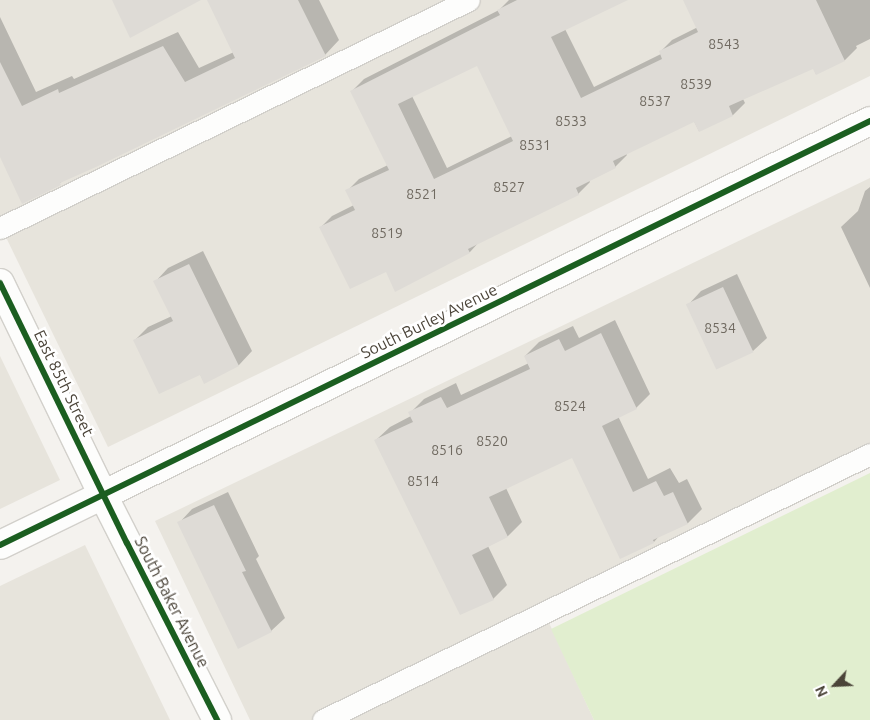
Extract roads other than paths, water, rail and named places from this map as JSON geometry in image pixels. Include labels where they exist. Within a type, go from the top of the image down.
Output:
[{"type":"street","name":"South Burley Avenue","points":[[0,545],[870,121]]},
{"type":"street","name":"East 85th Street","points":[[0,283],[103,495]]},
{"type":"street","name":"South Baker Avenue","points":[[103,495],[217,720]]},
{"type":"lane","points":[[0,228],[469,0]]},
{"type":"lane","points":[[323,720],[870,454]]}]
